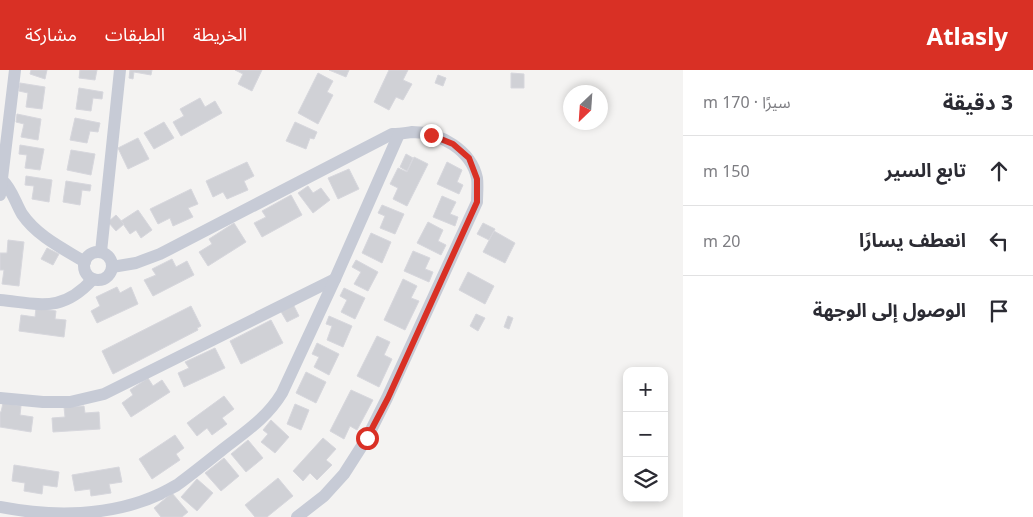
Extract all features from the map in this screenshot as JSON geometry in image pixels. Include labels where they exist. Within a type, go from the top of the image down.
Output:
[{"type":"street","points":[[0,195],[15,70]]},
{"type":"street","points":[[101,252],[120,70]]},
{"type":"street","points":[[112,267],[136,263],[160,254],[392,134],[414,132],[431,135],[453,144],[469,158],[477,179],[477,202],[388,398],[367,438],[344,474],[324,496],[298,517]]},
{"type":"street","points":[[0,507],[39,514],[74,515],[108,512],[147,500],[176,486],[260,421],[282,393],[399,134]]},
{"type":"street","points":[[2,180],[9,187],[21,212],[36,230],[85,262]]},
{"type":"street","points":[[101,252],[111,259],[112,267],[109,275],[102,280],[90,277],[85,270],[86,258],[93,253],[101,252]]},
{"type":"street","points":[[0,300],[40,304],[58,303],[76,295],[94,279]]},
{"type":"street","points":[[0,398],[43,402],[70,402],[104,394],[334,279]]},
{"type":"building","points":[[31,70],[47,70],[45,79],[30,74]]},
{"type":"building","points":[[80,70],[97,70],[95,80],[79,78]]},
{"type":"building","points":[[130,70],[152,70],[151,75],[134,72],[133,79],[129,78]]},
{"type":"building","points":[[235,70],[262,70],[252,91],[238,84],[243,74]]},
{"type":"building","points":[[329,70],[349,70],[346,77]]},
{"type":"building","points":[[389,70],[408,70],[403,80],[412,84],[403,100],[396,97],[389,110],[374,102]]},
{"type":"building","points":[[318,73],[333,81],[327,92],[333,95],[318,124],[298,113]]},
{"type":"building","points":[[511,73],[524,74],[524,88],[511,88]]},
{"type":"building","points":[[438,75],[446,78],[443,86],[435,83]]},
{"type":"building","points":[[20,83],[45,87],[42,109],[26,107],[28,93],[19,91]]},
{"type":"building","points":[[79,88],[103,92],[102,99],[93,98],[91,111],[76,109]]},
{"type":"building","points":[[200,98],[205,107],[215,101],[222,113],[181,136],[173,122],[184,116],[180,109]]},
{"type":"building","points":[[17,114],[41,119],[38,140],[21,137],[24,124],[16,122]]},
{"type":"building","points":[[75,118],[100,123],[98,132],[90,131],[87,143],[70,140]]},
{"type":"building","points":[[164,122],[174,138],[154,149],[144,133]]},
{"type":"building","points":[[295,122],[317,132],[314,139],[310,138],[306,149],[286,141]]},
{"type":"building","points":[[138,138],[149,159],[128,169],[118,148]]},
{"type":"building","points":[[20,145],[44,149],[40,170],[25,168],[27,155],[19,154]]},
{"type":"building","points":[[71,150],[95,154],[91,175],[67,170]]},
{"type":"building","points":[[406,154],[413,158],[407,171],[400,167]]},
{"type":"building","points":[[414,157],[428,164],[407,206],[393,199],[398,188],[390,184],[398,168],[407,172]]},
{"type":"building","points":[[247,162],[254,176],[244,181],[248,190],[227,199],[223,192],[213,197],[206,181]]},
{"type":"building","points":[[447,162],[462,170],[457,182],[463,185],[459,194],[437,184]]},
{"type":"building","points":[[349,169],[359,189],[338,199],[328,178]]},
{"type":"building","points":[[26,176],[52,180],[49,202],[32,199],[34,186],[25,185]]},
{"type":"building","points":[[66,181],[91,185],[90,191],[82,190],[80,205],[63,202]]},
{"type":"building","points":[[308,186],[313,193],[321,188],[330,200],[313,213],[298,193]]},
{"type":"building","points":[[191,189],[198,204],[188,208],[193,217],[173,226],[170,218],[158,224],[150,209]]},
{"type":"building","points":[[291,195],[302,215],[262,237],[254,223],[266,217],[262,211]]},
{"type":"building","points":[[442,196],[456,202],[450,214],[458,217],[455,226],[433,217]]},
{"type":"building","points":[[382,205],[404,214],[395,234],[380,228],[385,216],[378,213]]},
{"type":"building","points":[[138,210],[152,230],[141,238],[136,230],[130,234],[121,221]]},
{"type":"building","points":[[116,215],[124,224],[116,231],[108,222]]},
{"type":"building","points":[[428,222],[443,230],[438,241],[446,245],[441,255],[417,243]]},
{"type":"building","points":[[234,223],[246,242],[208,266],[199,252],[212,244],[209,239]]},
{"type":"building","points":[[483,223],[495,229],[489,240],[477,234]]},
{"type":"building","points":[[494,231],[515,243],[505,263],[483,252]]},
{"type":"building","points":[[371,233],[391,242],[382,263],[362,253]]},
{"type":"building","points":[[8,240],[24,242],[19,286],[2,284],[4,270],[0,270],[0,253],[7,253]]},
{"type":"building","points":[[47,248],[59,254],[53,265],[41,259]]},
{"type":"building","points":[[413,251],[430,258],[425,269],[433,272],[429,282],[404,271]]},
{"type":"building","points":[[172,259],[176,267],[187,261],[194,275],[153,296],[144,280],[156,275],[152,269]]},
{"type":"building","points":[[356,260],[378,272],[368,291],[354,284],[361,272],[352,267]]},
{"type":"building","points":[[468,272],[494,286],[485,304],[459,290]]},
{"type":"building","points":[[403,279],[417,286],[411,298],[419,301],[405,330],[384,320]]},
{"type":"building","points":[[117,287],[120,293],[131,287],[138,304],[97,323],[91,311],[100,306],[96,297]]},
{"type":"building","points":[[344,288],[365,298],[355,319],[341,312],[347,300],[340,296]]},
{"type":"building","points":[[293,304],[299,316],[287,322],[280,310]]},
{"type":"building","points":[[191,306],[201,326],[197,328],[198,330],[113,374],[102,351]]},
{"type":"building","points":[[36,308],[56,311],[55,319],[66,320],[64,337],[19,331],[21,315],[35,317]]},
{"type":"building","points":[[476,314],[485,318],[478,331],[470,326]]},
{"type":"building","points":[[329,316],[352,326],[343,347],[327,340],[332,326],[326,324]]},
{"type":"building","points":[[508,316],[513,318],[509,329],[504,327]]},
{"type":"building","points":[[271,320],[283,343],[241,364],[230,341]]},
{"type":"building","points":[[377,336],[390,342],[384,355],[392,359],[379,387],[357,376]]},
{"type":"building","points":[[317,343],[339,354],[329,375],[314,367],[319,357],[312,354]]},
{"type":"building","points":[[215,348],[225,368],[184,387],[178,373],[189,368],[185,362]]},
{"type":"building","points":[[306,372],[326,382],[316,403],[296,393]]},
{"type":"building","points":[[148,378],[153,386],[162,380],[170,392],[131,417],[122,403],[133,395],[130,390]]},
{"type":"building","points":[[351,390],[373,400],[357,430],[350,426],[344,439],[330,431]]},
{"type":"building","points":[[224,396],[234,409],[222,418],[227,424],[212,435],[207,428],[197,436],[187,423]]},
{"type":"building","points":[[3,403],[21,406],[20,415],[33,417],[31,432],[0,427],[0,412]]},
{"type":"building","points":[[295,404],[309,410],[301,430],[287,424]]},
{"type":"building","points":[[84,406],[85,413],[99,412],[100,429],[53,432],[52,418],[65,417],[64,407]]},
{"type":"building","points":[[271,420],[289,437],[275,453],[261,442],[268,434],[263,430]]},
{"type":"building","points":[[175,435],[184,448],[176,454],[180,460],[152,479],[139,459]]},
{"type":"building","points":[[323,438],[336,449],[326,460],[332,465],[317,480],[310,473],[303,481],[293,471]]},
{"type":"building","points":[[248,440],[263,458],[246,472],[231,454]]},
{"type":"building","points":[[224,458],[239,476],[221,491],[205,473]]},
{"type":"building","points":[[14,465],[59,472],[57,487],[43,485],[42,494],[24,491],[25,483],[12,481]]},
{"type":"building","points":[[119,467],[122,482],[109,484],[111,493],[91,496],[90,489],[75,491],[72,475]]},
{"type":"building","points":[[278,478],[293,496],[267,517],[255,517],[245,505]]},
{"type":"building","points":[[197,479],[213,493],[197,511],[181,497]]},
{"type":"building","points":[[172,493],[188,512],[182,517],[161,517],[154,508]]},
{"type":"route","points":[[367,438],[388,398],[477,202],[477,179],[469,158],[453,144],[431,135]]}]
